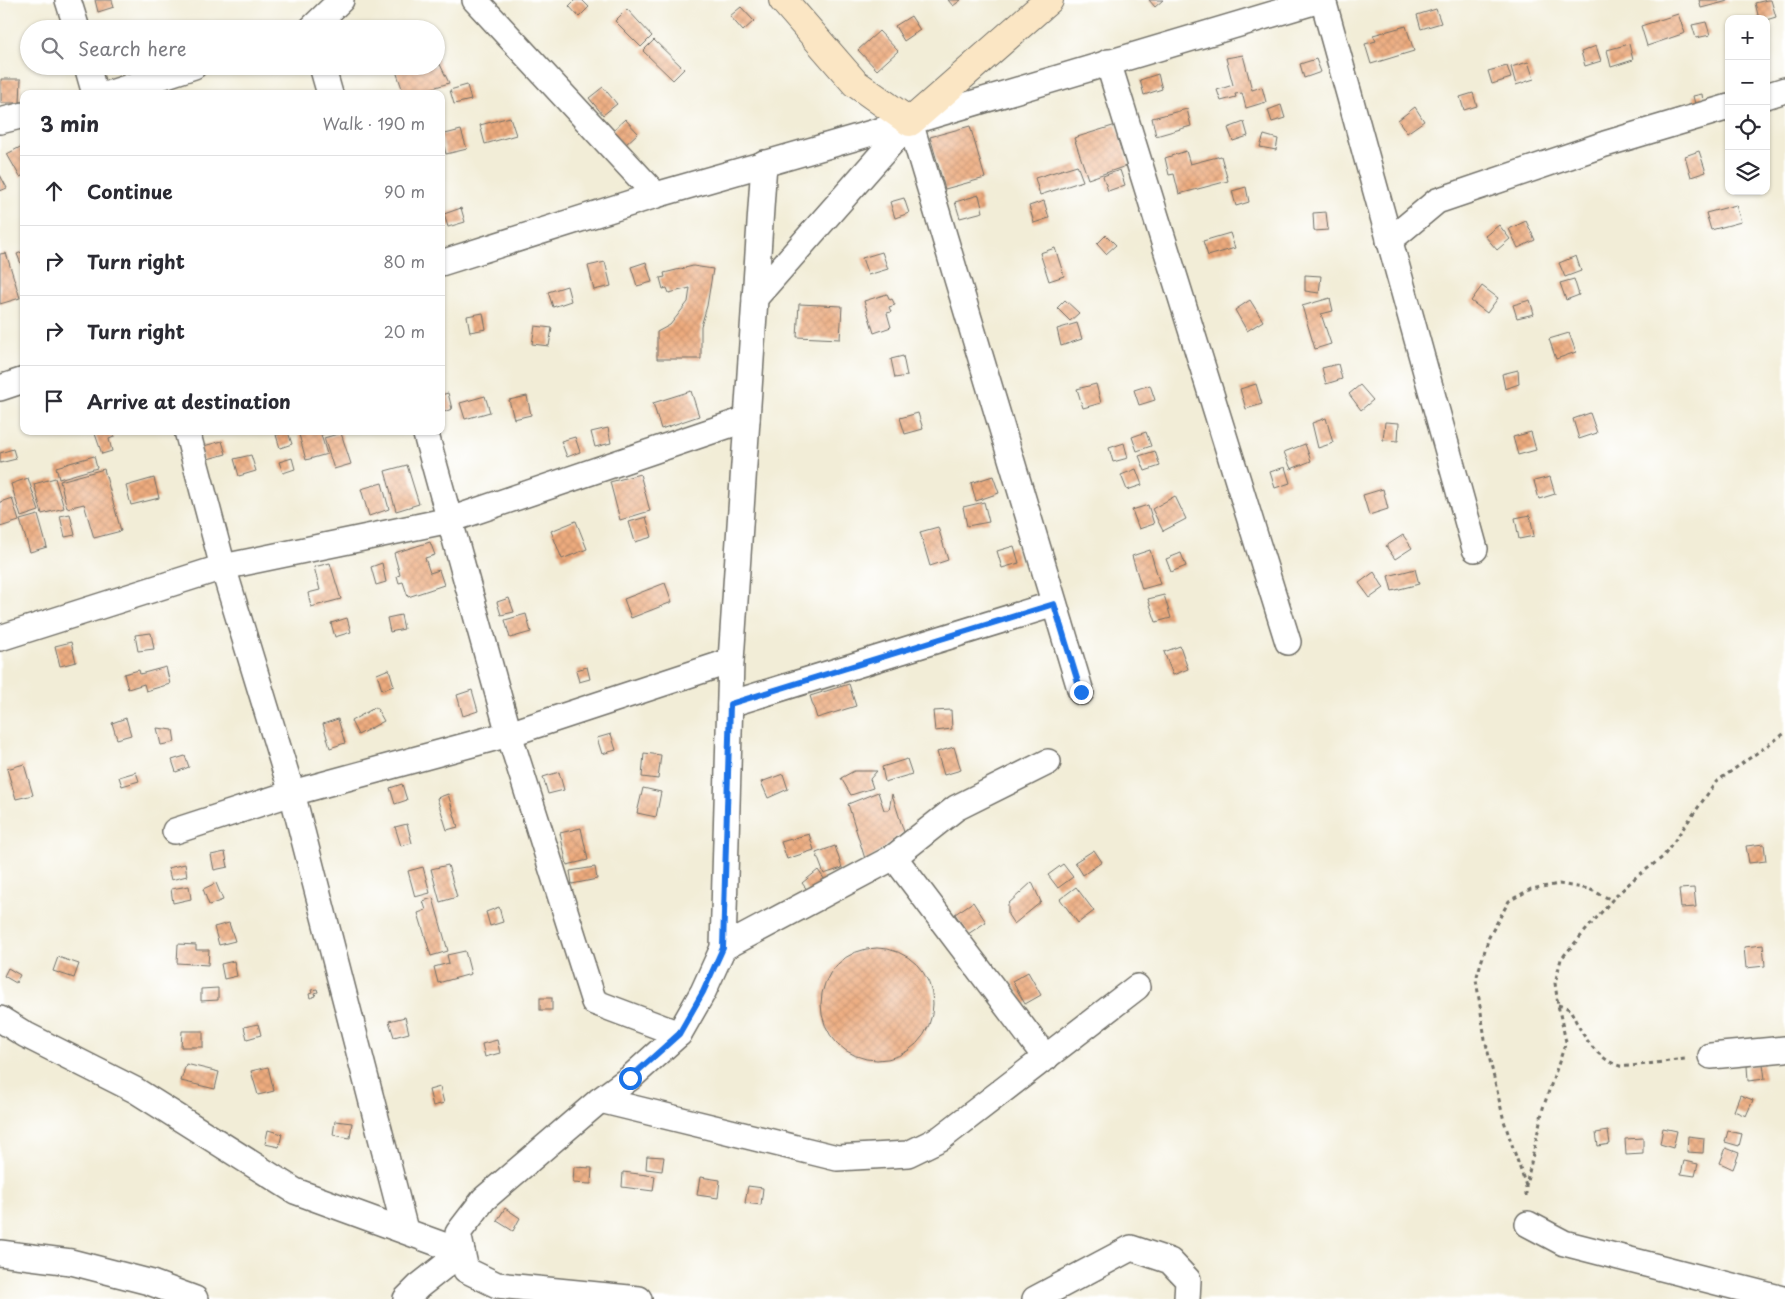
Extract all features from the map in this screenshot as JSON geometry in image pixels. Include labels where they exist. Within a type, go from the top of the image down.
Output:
[{"type":"street","points":[[68,0],[74,20]]},
{"type":"street","points":[[320,20],[341,0]]},
{"type":"street","points":[[476,0],[656,195]]},
{"type":"street","points":[[783,0],[855,83],[910,122],[1081,692]]},
{"type":"street","points":[[755,298],[910,122],[1049,0]]},
{"type":"street","points":[[445,262],[656,195],[1321,0],[1475,549]]},
{"type":"street","points":[[1108,62],[1288,642]]},
{"type":"street","points":[[90,75],[94,90]]},
{"type":"street","points":[[120,90],[166,75]]},
{"type":"street","points":[[325,75],[329,90]]},
{"type":"street","points":[[1770,95],[1785,90]]},
{"type":"street","points":[[1389,242],[1437,201],[1605,144],[1725,108]]},
{"type":"street","points":[[0,121],[20,116]]},
{"type":"street","points":[[639,1299],[497,1285],[466,1270],[458,1233],[484,1199],[600,1100],[630,1078],[679,1034],[703,992],[723,948],[731,661],[764,164]]},
{"type":"street","points":[[0,388],[20,381]]},
{"type":"street","points":[[0,638],[223,567],[450,520],[747,419]]},
{"type":"street","points":[[188,435],[223,567],[292,793],[405,1230]]},
{"type":"street","points":[[426,435],[509,734],[594,1002],[679,1034]]},
{"type":"street","points":[[730,704],[1054,604]]},
{"type":"street","points":[[175,832],[292,793],[509,734],[731,661]]},
{"type":"street","points":[[723,948],[894,857],[956,808],[1048,762]]},
{"type":"street","points":[[894,857],[1046,1058]]},
{"type":"street","points":[[600,1100],[837,1158],[908,1154],[941,1138],[1137,987]]},
{"type":"street","points":[[0,1019],[135,1090],[295,1191],[462,1252]]},
{"type":"street","points":[[1711,1056],[1785,1049]]},
{"type":"street","points":[[1528,1224],[1564,1243],[1783,1299]]},
{"type":"street","points":[[1036,1299],[1131,1248],[1170,1261],[1188,1280],[1188,1299]]},
{"type":"street","points":[[406,1299],[419,1286],[462,1252]]},
{"type":"street","points":[[0,1253],[71,1262],[149,1282],[195,1299]]},
{"type":"path","points":[[1528,1224],[1526,1186],[1543,1108],[1566,1042],[1555,983],[1561,958],[1612,900],[1635,878],[1663,856],[1716,782],[1785,733]]},
{"type":"path","points":[[1526,1186],[1504,1121],[1485,1039],[1476,979],[1488,937],[1510,901],[1531,889],[1559,884],[1589,889],[1612,900]]},
{"type":"path","points":[[1558,1005],[1570,1009],[1579,1029],[1597,1052],[1621,1066],[1711,1056]]},
{"type":"building","points":[[95,0],[112,0],[114,7],[98,12]]},
{"type":"building","points":[[575,0],[582,0],[589,7],[579,17],[569,6]]},
{"type":"building","points":[[948,0],[961,0],[953,6]]},
{"type":"building","points":[[1149,0],[1163,0],[1155,7]]},
{"type":"building","points":[[1699,0],[1728,0],[1728,1],[1701,8]]},
{"type":"building","points":[[1771,0],[1776,17],[1770,19],[1770,15],[1758,15],[1755,3]]},
{"type":"building","points":[[741,7],[754,21],[743,31],[730,16]]},
{"type":"building","points":[[627,9],[652,36],[641,47],[615,21]]},
{"type":"building","points":[[1436,9],[1441,23],[1421,29],[1417,15]]},
{"type":"building","points":[[1678,14],[1685,33],[1647,46],[1641,26]]},
{"type":"building","points":[[911,16],[920,30],[904,41],[895,26]]},
{"type":"building","points":[[1706,22],[1710,35],[1696,38],[1692,25]]},
{"type":"building","points":[[1406,26],[1414,51],[1371,64],[1365,44],[1376,41],[1373,35]]},
{"type":"building","points":[[879,31],[898,51],[877,70],[858,50]]},
{"type":"building","points":[[654,40],[684,69],[673,80],[643,51]]},
{"type":"building","points":[[1629,44],[1633,60],[1611,67],[1607,50]]},
{"type":"building","points":[[1596,46],[1601,61],[1585,66],[1581,52]]},
{"type":"building","points":[[1243,55],[1252,90],[1262,87],[1266,102],[1246,108],[1242,93],[1235,94],[1236,97],[1221,101],[1217,90],[1233,85],[1226,58]]},
{"type":"building","points":[[1316,59],[1321,72],[1304,78],[1300,64]]},
{"type":"building","points":[[1528,62],[1534,79],[1516,85],[1511,67]]},
{"type":"building","points":[[1507,66],[1511,78],[1492,84],[1488,71]]},
{"type":"building","points":[[1158,74],[1162,89],[1144,95],[1140,80]]},
{"type":"building","points":[[397,75],[445,75],[449,83],[426,90],[403,90]]},
{"type":"building","points":[[1,79],[21,79],[20,103],[1,103]]},
{"type":"building","points":[[467,85],[471,100],[454,104],[450,90]]},
{"type":"building","points":[[603,87],[617,104],[603,115],[589,98]]},
{"type":"building","points":[[1473,93],[1477,106],[1464,110],[1460,97]]},
{"type":"building","points":[[1702,94],[1703,102],[1695,104],[1693,96]]},
{"type":"building","points":[[1281,105],[1285,118],[1272,122],[1268,110]]},
{"type":"building","points":[[1415,107],[1424,121],[1407,133],[1398,120]]},
{"type":"building","points":[[1187,109],[1191,126],[1156,136],[1152,118]]},
{"type":"building","points":[[510,117],[516,135],[485,144],[480,125]]},
{"type":"building","points":[[625,119],[638,133],[624,146],[611,132]]},
{"type":"building","points":[[1244,122],[1248,136],[1233,141],[1228,128]]},
{"type":"building","points":[[1116,125],[1129,165],[1088,179],[1074,138]]},
{"type":"building","points":[[970,126],[985,178],[945,189],[930,137]]},
{"type":"building","points":[[461,130],[467,149],[446,154],[445,134]]},
{"type":"building","points":[[1264,135],[1278,139],[1276,150],[1260,147]]},
{"type":"building","points":[[20,147],[20,177],[7,154]]},
{"type":"building","points":[[1186,151],[1190,164],[1221,156],[1228,181],[1179,194],[1174,174],[1169,175],[1165,158]]},
{"type":"building","points":[[1699,151],[1706,172],[1691,177],[1685,156]]},
{"type":"building","points":[[1077,165],[1083,181],[1040,195],[1035,178]]},
{"type":"building","points":[[1120,170],[1125,185],[1108,191],[1103,176]]},
{"type":"building","points":[[0,175],[7,188],[0,191]]},
{"type":"building","points":[[1246,187],[1249,202],[1236,206],[1232,191]]},
{"type":"building","points":[[979,195],[983,212],[960,218],[955,202]]},
{"type":"building","points":[[904,198],[909,213],[895,218],[890,202]]},
{"type":"building","points":[[1044,201],[1049,218],[1034,223],[1029,206]]},
{"type":"building","points":[[1736,205],[1741,222],[1711,230],[1706,213]]},
{"type":"building","points":[[461,208],[465,222],[448,227],[445,214]]},
{"type":"building","points":[[1326,212],[1328,230],[1314,231],[1313,213]]},
{"type":"building","points":[[1526,221],[1535,240],[1518,248],[1509,229]]},
{"type":"building","points":[[1499,225],[1510,239],[1497,250],[1485,236]]},
{"type":"building","points":[[1230,233],[1235,248],[1208,256],[1203,241]]},
{"type":"building","points":[[1106,235],[1116,245],[1106,254],[1097,244]]},
{"type":"building","points":[[1055,248],[1064,276],[1049,281],[1040,253]]},
{"type":"building","points":[[882,252],[888,269],[868,275],[862,258]]},
{"type":"building","points":[[6,253],[20,298],[0,304],[0,254]]},
{"type":"building","points":[[1576,256],[1581,271],[1565,277],[1559,263]]},
{"type":"building","points":[[605,262],[611,286],[594,290],[588,266]]},
{"type":"building","points":[[646,262],[652,282],[637,286],[631,267]]},
{"type":"building","points":[[693,266],[713,269],[707,306],[701,326],[701,359],[657,359],[657,332],[670,325],[688,302],[690,288],[669,293],[667,288],[663,289],[660,278],[665,277],[664,273]]},
{"type":"building","points":[[1305,275],[1321,276],[1319,293],[1305,291]]},
{"type":"building","points":[[1574,279],[1579,295],[1566,300],[1560,283]]},
{"type":"building","points":[[567,286],[571,301],[553,307],[548,292]]},
{"type":"building","points":[[1482,286],[1498,298],[1487,313],[1471,301]]},
{"type":"building","points":[[887,294],[895,305],[889,307],[891,312],[887,313],[891,327],[874,333],[864,301]]},
{"type":"building","points":[[1330,298],[1333,311],[1321,314],[1331,344],[1315,349],[1302,306]]},
{"type":"building","points":[[1065,300],[1079,313],[1070,321],[1057,308]]},
{"type":"building","points":[[1250,300],[1263,321],[1247,331],[1235,310]]},
{"type":"building","points":[[1530,300],[1534,314],[1517,318],[1513,305]]},
{"type":"building","points":[[799,304],[842,306],[840,339],[797,337]]},
{"type":"building","points":[[483,313],[486,329],[470,332],[467,316]]},
{"type":"building","points":[[1077,323],[1082,339],[1061,346],[1057,329]]},
{"type":"building","points":[[535,326],[552,328],[549,346],[532,344]]},
{"type":"building","points":[[1569,333],[1576,352],[1556,359],[1549,339]]},
{"type":"building","points":[[903,356],[907,376],[895,378],[891,359]]},
{"type":"building","points":[[1338,364],[1342,379],[1326,384],[1322,368]]},
{"type":"building","points":[[1518,370],[1519,384],[1505,389],[1502,374]]},
{"type":"building","points":[[1096,384],[1101,403],[1083,408],[1077,389]]},
{"type":"building","points":[[1256,384],[1262,404],[1246,409],[1240,389]]},
{"type":"building","points":[[1150,385],[1155,400],[1139,405],[1134,390]]},
{"type":"building","points":[[1360,385],[1373,400],[1361,410],[1349,394]]},
{"type":"building","points":[[691,391],[699,416],[661,429],[653,403]]},
{"type":"building","points":[[448,393],[452,409],[445,412],[445,394]]},
{"type":"building","points":[[485,396],[490,412],[465,419],[460,403]]},
{"type":"building","points":[[527,396],[531,415],[514,419],[509,400]]},
{"type":"building","points":[[918,413],[923,429],[905,434],[900,418]]},
{"type":"building","points":[[1590,413],[1597,433],[1579,439],[1573,419]]},
{"type":"building","points":[[1326,418],[1333,443],[1318,448],[1312,423]]},
{"type":"building","points":[[1385,422],[1399,423],[1398,441],[1383,440]]},
{"type":"building","points":[[608,428],[611,443],[595,447],[591,432]]},
{"type":"building","points":[[1146,432],[1151,446],[1137,451],[1132,437]]},
{"type":"building","points":[[1531,432],[1536,450],[1518,455],[1513,437]]},
{"type":"building","points":[[95,435],[114,435],[114,437],[109,439],[112,451],[102,454]]},
{"type":"building","points":[[276,435],[289,435],[292,444],[280,448]]},
{"type":"building","points":[[299,435],[321,435],[327,454],[306,460]]},
{"type":"building","points":[[342,435],[351,464],[334,469],[324,438]]},
{"type":"building","points":[[575,437],[580,452],[567,457],[561,441]]},
{"type":"building","points":[[222,441],[226,454],[204,460],[200,447]]},
{"type":"building","points":[[1124,443],[1128,458],[1113,462],[1109,448]]},
{"type":"building","points":[[1305,444],[1311,461],[1291,469],[1284,452]]},
{"type":"building","points":[[13,449],[16,459],[0,463],[0,453]]},
{"type":"building","points":[[1155,451],[1160,466],[1145,471],[1139,456]]},
{"type":"building","points":[[251,455],[256,471],[239,476],[234,459]]},
{"type":"building","points":[[94,456],[97,468],[59,479],[56,467]]},
{"type":"building","points":[[292,458],[295,469],[283,473],[279,462]]},
{"type":"building","points":[[407,465],[419,504],[396,511],[385,471]]},
{"type":"building","points":[[1285,467],[1290,483],[1275,488],[1270,472]]},
{"type":"building","points":[[104,469],[121,531],[94,538],[84,504],[67,508],[60,481]]},
{"type":"building","points":[[1136,469],[1142,485],[1127,490],[1121,475]]},
{"type":"building","points":[[640,474],[650,511],[620,520],[610,482]]},
{"type":"building","points":[[993,476],[999,493],[976,501],[971,483]]},
{"type":"building","points":[[1550,477],[1555,494],[1539,499],[1534,481]]},
{"type":"building","points":[[28,478],[39,511],[21,517],[11,484]]},
{"type":"building","points":[[55,478],[64,508],[42,514],[34,484]]},
{"type":"building","points":[[154,478],[159,498],[131,505],[126,486]]},
{"type":"building","points":[[382,483],[389,509],[369,516],[361,489]]},
{"type":"building","points":[[1383,489],[1388,509],[1369,515],[1363,495]]},
{"type":"building","points":[[1175,496],[1186,519],[1163,531],[1152,509]]},
{"type":"building","points":[[12,498],[19,521],[0,527],[0,502]]},
{"type":"building","points":[[984,502],[989,522],[967,526],[963,507]]},
{"type":"building","points":[[1148,505],[1154,524],[1139,529],[1132,510]]},
{"type":"building","points":[[70,514],[75,535],[65,537],[60,516]]},
{"type":"building","points":[[38,515],[47,547],[30,552],[20,520]]},
{"type":"building","points":[[1530,515],[1534,536],[1519,539],[1515,518]]},
{"type":"building","points":[[646,517],[652,537],[635,542],[629,522]]},
{"type":"building","points":[[576,521],[587,549],[562,559],[551,531]]},
{"type":"building","points":[[938,527],[948,560],[930,566],[920,532]]},
{"type":"building","points":[[1403,535],[1412,548],[1395,559],[1386,546]]},
{"type":"building","points":[[430,542],[435,555],[425,558],[430,573],[439,570],[444,585],[408,597],[403,582],[399,583],[397,576],[400,575],[394,553]]},
{"type":"building","points":[[1014,546],[1019,563],[1002,568],[997,551]]},
{"type":"building","points":[[1150,550],[1160,584],[1142,589],[1132,556]]},
{"type":"building","points":[[1181,553],[1186,566],[1171,572],[1166,559]]},
{"type":"building","points":[[330,563],[341,599],[311,607],[308,593],[320,590],[314,567]]},
{"type":"building","points":[[382,563],[386,582],[376,585],[371,567]]},
{"type":"building","points":[[1415,569],[1419,584],[1392,591],[1388,576]]},
{"type":"building","points":[[1374,572],[1384,588],[1370,598],[1359,583]]},
{"type":"building","points":[[665,583],[672,602],[631,618],[624,599]]},
{"type":"building","points":[[1164,595],[1171,618],[1156,622],[1148,599]]},
{"type":"building","points":[[509,598],[514,612],[501,615],[497,602]]},
{"type":"building","points":[[526,614],[531,632],[510,638],[505,620]]},
{"type":"building","points":[[401,615],[404,629],[390,632],[387,618]]},
{"type":"building","points":[[347,618],[351,632],[335,637],[331,623]]},
{"type":"building","points":[[151,633],[154,649],[138,651],[135,635]]},
{"type":"building","points":[[71,642],[76,662],[60,666],[55,646]]},
{"type":"building","points":[[1180,646],[1188,669],[1173,675],[1164,652]]},
{"type":"building","points":[[166,667],[170,684],[146,691],[144,684],[128,689],[124,674],[139,670],[140,674]]},
{"type":"building","points":[[587,667],[590,679],[579,682],[576,670]]},
{"type":"building","points":[[389,669],[394,686],[382,690],[377,674]]},
{"type":"building","points":[[849,684],[856,706],[817,718],[810,696]]},
{"type":"building","points":[[472,690],[478,711],[463,716],[457,695]]},
{"type":"building","points":[[376,707],[384,721],[358,735],[351,721]]},
{"type":"building","points":[[951,710],[952,729],[935,731],[933,711]]},
{"type":"building","points":[[126,718],[131,735],[117,739],[112,723]]},
{"type":"building","points":[[338,719],[345,743],[330,748],[323,724]]},
{"type":"building","points":[[157,728],[173,730],[175,742],[161,745]]},
{"type":"building","points":[[611,734],[616,750],[602,754],[597,738]]},
{"type":"building","points":[[954,747],[961,770],[944,775],[937,752]]},
{"type":"building","points":[[644,753],[661,755],[658,779],[642,777]]},
{"type":"building","points":[[185,756],[189,767],[176,772],[172,760]]},
{"type":"building","points":[[907,759],[912,774],[885,782],[882,767]]},
{"type":"building","points":[[24,764],[33,795],[16,799],[7,769]]},
{"type":"building","points":[[854,771],[877,771],[870,779],[873,788],[851,795],[841,778]]},
{"type":"building","points":[[136,772],[139,781],[122,786],[119,777]]},
{"type":"building","points":[[559,772],[564,790],[548,794],[543,777]]},
{"type":"building","points":[[783,774],[788,789],[768,798],[761,782]]},
{"type":"building","points":[[402,784],[407,800],[395,804],[390,788]]},
{"type":"building","points":[[643,788],[661,792],[656,817],[637,813]]},
{"type":"building","points":[[878,792],[884,810],[889,810],[892,794],[904,832],[866,862],[848,804]]},
{"type":"building","points":[[448,794],[458,827],[447,830],[437,798]]},
{"type":"building","points":[[407,824],[412,843],[401,846],[395,827]]},
{"type":"building","points":[[581,828],[588,860],[567,865],[560,833]]},
{"type":"building","points":[[809,834],[814,850],[787,859],[781,842]]},
{"type":"building","points":[[1764,844],[1766,861],[1749,863],[1746,846]]},
{"type":"building","points":[[835,846],[842,868],[824,874],[816,853]]},
{"type":"building","points":[[1094,850],[1102,862],[1083,875],[1075,862]]},
{"type":"building","points":[[225,852],[228,867],[214,870],[211,855]]},
{"type":"building","points":[[185,864],[187,876],[171,880],[168,868]]},
{"type":"building","points":[[1063,864],[1073,877],[1058,888],[1048,875]]},
{"type":"building","points":[[448,865],[457,897],[440,902],[431,869]]},
{"type":"building","points":[[423,867],[430,893],[415,897],[408,871]]},
{"type":"building","points":[[595,867],[597,879],[572,884],[570,871]]},
{"type":"building","points":[[818,870],[827,883],[811,895],[802,883]]},
{"type":"building","points":[[1032,882],[1041,902],[1014,924],[1008,915],[1008,904]]},
{"type":"building","points":[[216,883],[223,900],[209,905],[203,889]]},
{"type":"building","points":[[189,886],[191,899],[173,903],[171,889]]},
{"type":"building","points":[[1076,887],[1094,911],[1078,923],[1060,899]]},
{"type":"building","points":[[1694,888],[1696,907],[1681,908],[1679,889]]},
{"type":"building","points":[[433,898],[448,951],[431,956],[418,913],[426,910],[423,901]]},
{"type":"building","points":[[973,902],[986,922],[968,934],[955,914]]},
{"type":"building","points":[[499,907],[503,922],[490,926],[486,912]]},
{"type":"building","points":[[229,923],[235,941],[219,945],[214,927]]},
{"type":"building","points":[[178,944],[196,945],[196,950],[209,950],[208,965],[177,963]]},
{"type":"building","points":[[1763,945],[1765,966],[1746,968],[1744,947]]},
{"type":"building","points":[[877,948],[888,949],[898,953],[916,965],[928,983],[932,993],[932,1015],[928,1025],[916,1043],[898,1055],[888,1059],[877,1060],[866,1059],[856,1055],[838,1043],[826,1025],[822,1015],[821,1004],[822,993],[826,983],[838,965],[856,953],[866,949]]},
{"type":"building","points":[[465,951],[471,974],[438,983],[434,967],[449,963],[447,955]]},
{"type":"building","points":[[58,957],[79,964],[74,978],[53,971]]},
{"type":"building","points":[[234,961],[237,976],[224,979],[221,964]]},
{"type":"building","points":[[8,968],[20,975],[16,983],[4,976]]},
{"type":"building","points":[[1028,972],[1041,995],[1025,1004],[1012,981]]},
{"type":"building","points":[[218,988],[218,1000],[201,1001],[201,989]]},
{"type":"building","points":[[317,989],[316,996],[310,998],[311,990]]},
{"type":"building","points":[[540,998],[552,998],[552,1010],[540,1010]]},
{"type":"building","points":[[405,1017],[409,1033],[394,1037],[389,1021]]},
{"type":"building","points":[[258,1024],[261,1035],[247,1039],[244,1027]]},
{"type":"building","points":[[182,1031],[203,1031],[203,1047],[181,1047]]},
{"type":"building","points":[[497,1040],[500,1053],[485,1057],[482,1044]]},
{"type":"building","points":[[186,1064],[219,1072],[215,1089],[181,1081]]},
{"type":"building","points":[[1763,1064],[1765,1079],[1748,1081],[1747,1066]]},
{"type":"building","points":[[268,1067],[274,1091],[258,1095],[251,1071]]},
{"type":"building","points":[[440,1087],[444,1103],[433,1106],[429,1090]]},
{"type":"building","points":[[1740,1095],[1753,1100],[1746,1116],[1734,1111]]},
{"type":"building","points":[[335,1121],[352,1123],[350,1138],[333,1135]]},
{"type":"building","points":[[1663,1128],[1677,1131],[1673,1148],[1660,1144]]},
{"type":"building","points":[[268,1130],[282,1134],[279,1147],[265,1144]]},
{"type":"building","points":[[1608,1131],[1610,1144],[1598,1146],[1596,1133]]},
{"type":"building","points":[[1728,1131],[1742,1134],[1739,1146],[1725,1142]]},
{"type":"building","points":[[1688,1136],[1704,1138],[1703,1153],[1687,1152]]},
{"type":"building","points":[[1643,1138],[1643,1154],[1626,1155],[1625,1139]]},
{"type":"building","points":[[1726,1148],[1739,1153],[1733,1169],[1720,1163]]},
{"type":"building","points":[[647,1156],[664,1157],[662,1171],[646,1169]]},
{"type":"building","points":[[1684,1161],[1698,1164],[1695,1176],[1681,1174]]},
{"type":"building","points":[[574,1167],[592,1168],[591,1184],[573,1183]]},
{"type":"building","points":[[623,1172],[655,1176],[653,1191],[622,1187]]},
{"type":"building","points":[[700,1177],[720,1180],[718,1198],[697,1195]]},
{"type":"building","points":[[748,1186],[763,1188],[761,1205],[745,1203]]},
{"type":"building","points":[[505,1208],[520,1218],[513,1231],[497,1221]]},
{"type":"route","points":[[630,1078],[679,1034],[703,992],[723,948],[730,704],[1054,604],[1081,692]]}]
